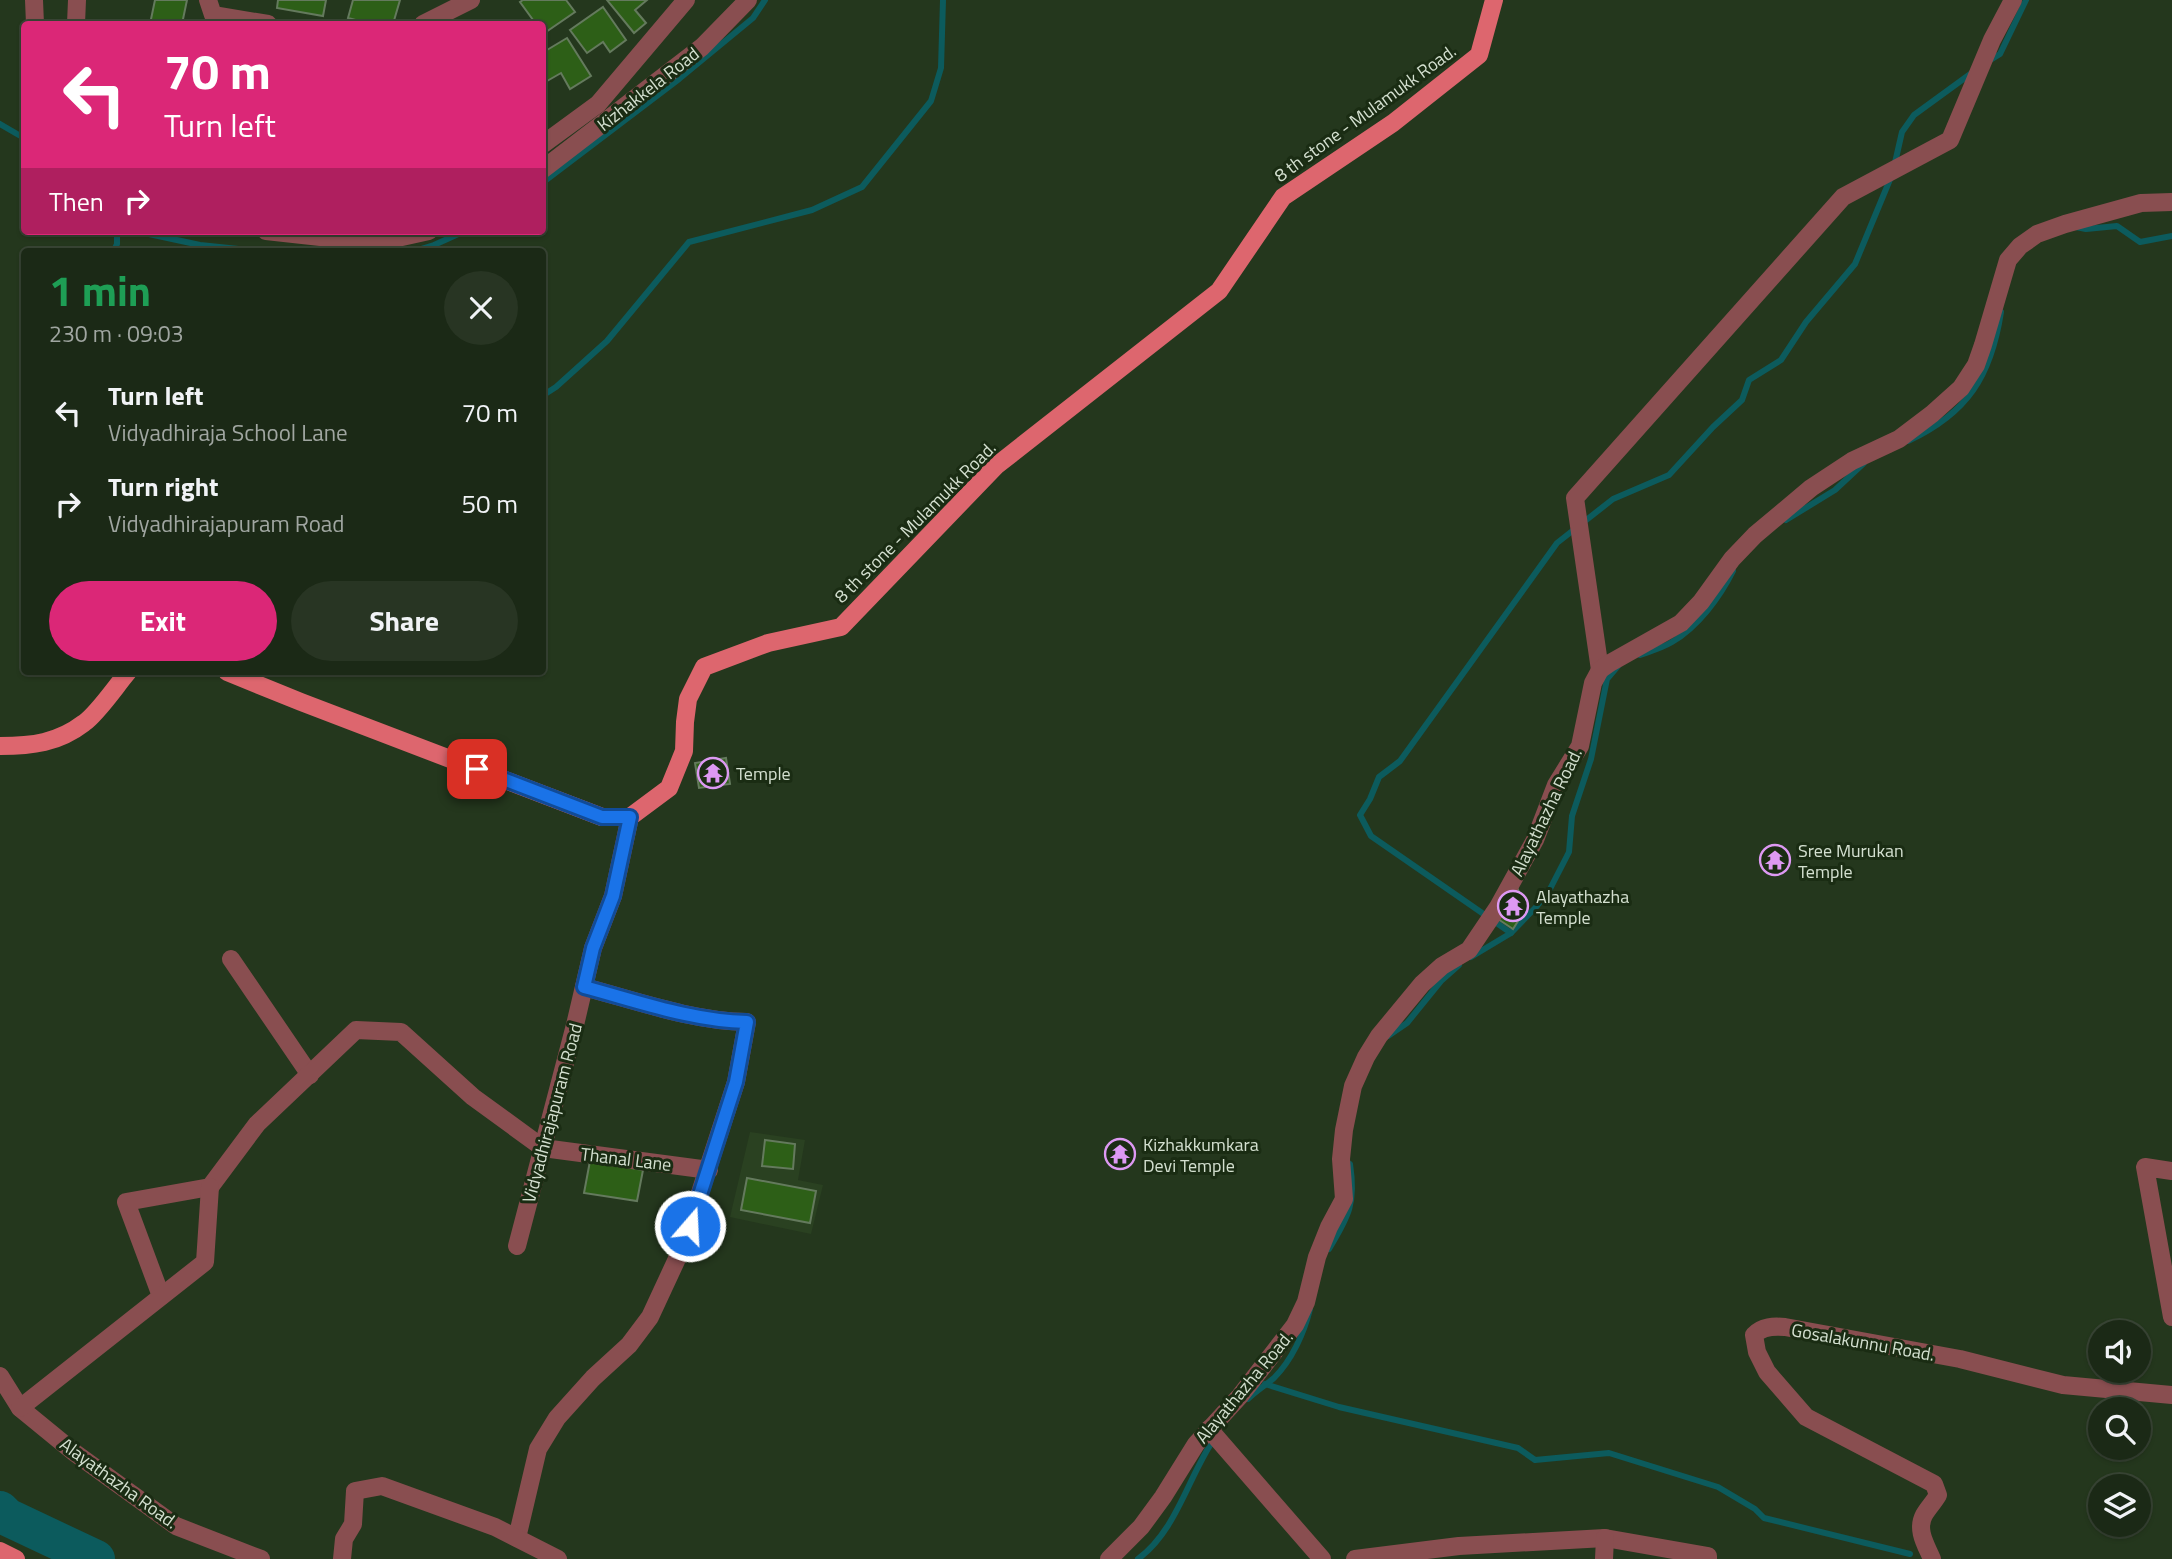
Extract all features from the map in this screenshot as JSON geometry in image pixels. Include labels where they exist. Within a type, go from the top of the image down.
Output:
[{"type":"main road","name":"8 th stone - Mulamukk Road.","points":[[630,817],[669,788],[684,751],[688,699],[704,667],[768,643],[841,627],[996,466],[1219,291],[1283,197],[1393,123],[1479,55],[1494,0]]},
{"type":"main road","points":[[0,746],[32,746],[57,738],[86,723],[126,675]]},
{"type":"main road","points":[[234,675],[602,817],[630,817]]},
{"type":"main road","points":[[0,1551],[16,1559]]},
{"type":"street","points":[[34,0],[35,21]]},
{"type":"street","points":[[76,21],[77,0]]},
{"type":"street","points":[[208,0],[213,15],[250,21]]},
{"type":"street","points":[[429,21],[471,0]]},
{"type":"street","name":"Kizhakkela Road","points":[[546,142],[598,104],[686,0]]},
{"type":"street","name":"Kizhakkela Road","points":[[546,167],[702,47],[748,0]]},
{"type":"street","points":[[2013,0],[1992,40],[1950,140],[1843,197],[1575,498],[1600,670],[1681,623],[1701,602],[1732,559],[1755,535],[1811,488],[1852,461],[1899,439],[1961,388],[1980,355],[2008,260],[2020,246],[2037,234],[2065,224],[2141,203],[2172,202]]},
{"type":"street","points":[[302,235],[375,243],[411,235]]},
{"type":"street","name":"Alayathazha Road.","points":[[1110,1559],[1141,1527],[1196,1444],[1252,1380],[1303,1311],[1317,1256],[1344,1199],[1341,1159],[1345,1130],[1353,1086],[1366,1057],[1379,1036],[1422,984],[1443,966],[1469,950],[1490,918],[1535,840],[1556,785],[1580,746],[1589,696],[1600,670]]},
{"type":"street","name":"Vidyadhirajapuram Road","points":[[517,1246],[593,948],[613,896],[630,817]]},
{"type":"street","points":[[232,958],[310,1075]]},
{"type":"street","points":[[517,1538],[538,1449],[557,1418],[593,1378],[629,1345],[650,1317],[682,1248],[736,1082],[747,1022],[705,1018],[584,987]]},
{"type":"street","points":[[20,1408],[205,1262],[210,1187],[257,1124],[356,1030],[401,1032],[472,1097],[543,1148]]},
{"type":"street","name":"Thanal Lane","points":[[543,1148],[709,1170]]},
{"type":"street","points":[[2172,1171],[2145,1167],[2172,1317]]},
{"type":"street","points":[[161,1296],[126,1202],[210,1187]]},
{"type":"street","name":"Gosalakunnu Road.","points":[[1933,1559],[1925,1544],[1920,1524],[1938,1496],[1934,1484],[1806,1417],[1764,1367],[1755,1345],[1754,1335],[1757,1331],[1785,1327],[1960,1359],[2063,1385],[2172,1395]]},
{"type":"street","name":"Alayathazha Road.","points":[[0,1376],[20,1408],[75,1453],[176,1526],[261,1559]]},
{"type":"street","points":[[1209,1429],[1322,1559]]},
{"type":"street","points":[[342,1559],[344,1539],[353,1524],[355,1491],[382,1486],[495,1527],[558,1559]]},
{"type":"street","points":[[1355,1559],[1458,1546],[1605,1538],[1708,1556],[1708,1559]]},
{"type":"street","points":[[1604,1559],[1605,1538]]},
{"type":"shaded area","points":[[750,1132],[805,1140],[798,1180],[823,1185],[811,1234],[730,1217]]},
{"type":"building","points":[[155,0],[187,0],[183,21],[151,21]]},
{"type":"building","points":[[278,0],[326,0],[323,16],[277,8]]},
{"type":"building","points":[[353,0],[400,0],[394,21],[360,21],[348,18]]},
{"type":"building","points":[[566,0],[575,12],[546,32],[546,21],[534,21],[520,2]]},
{"type":"building","points":[[607,0],[647,0],[635,10],[646,23],[634,33]]},
{"type":"building","points":[[603,7],[626,40],[610,52],[603,42],[587,53],[570,30]]},
{"type":"building","points":[[567,38],[591,76],[570,89],[561,73],[547,81],[546,51]]},
{"type":"building","name":"Temple","points":[[726,758],[730,784],[699,788],[695,763]]},
{"type":"building","name":"Alayathazha Temple","points":[[1516,886],[1524,901],[1525,910],[1513,929],[1495,917]]},
{"type":"building","points":[[765,1140],[795,1144],[793,1169],[762,1166]]},
{"type":"building","name":"Kizhakkumkara Devi Temple","points":[[1125,1143],[1130,1164],[1122,1165],[1116,1155],[1107,1154],[1106,1147]]},
{"type":"building","points":[[590,1161],[643,1170],[637,1201],[584,1193]]},
{"type":"building","points":[[747,1178],[816,1191],[810,1223],[741,1210]]},
{"type":"waterway","points":[[546,180],[679,79],[753,18],[765,0]]},
{"type":"waterway","points":[[546,393],[607,341],[689,242],[812,210],[862,187],[931,101],[941,68],[943,0]]},
{"type":"waterway","points":[[1987,62],[2000,54],[2026,0]]},
{"type":"waterway","points":[[1894,167],[1902,132],[1914,115],[1973,72]]},
{"type":"waterway","points":[[0,124],[21,136]]},
{"type":"waterway","points":[[1511,933],[1371,836],[1360,815],[1379,777],[1400,761],[1557,543],[1613,499],[1669,475],[1742,400],[1749,380],[1781,360],[1806,322],[1855,264],[1891,177]]},
{"type":"waterway","points":[[2076,227],[2086,229],[2117,226],[2140,242],[2172,236]]},
{"type":"waterway","points":[[115,248],[117,235]]},
{"type":"waterway","points":[[154,235],[229,248]]},
{"type":"waterway","points":[[424,248],[456,235]]},
{"type":"waterway","points":[[1908,441],[1946,418],[1973,390],[1991,355],[2001,312]]},
{"type":"waterway","points":[[1786,520],[1835,490],[1864,463]]},
{"type":"waterway","points":[[1640,655],[1668,644],[1691,628],[1715,601],[1733,571]]},
{"type":"waterway","points":[[1471,957],[1511,933],[1537,906],[1550,889],[1569,852],[1572,816],[1591,759],[1607,679],[1618,666]]},
{"type":"waterway","points":[[1388,1036],[1407,1023],[1441,981],[1459,965]]},
{"type":"waterway","points":[[1329,1249],[1349,1209],[1352,1189],[1350,1164]]},
{"type":"waterway","points":[[1248,1399],[1274,1378],[1292,1355],[1310,1309]]},
{"type":"waterway","points":[[1265,1384],[1339,1407],[1518,1448],[1535,1460],[1609,1453],[1718,1487],[1755,1509],[1764,1518],[1910,1554]]},
{"type":"waterway","points":[[1138,1559],[1163,1533],[1214,1439]]},
{"type":"waterway","points":[[0,1510],[7,1517],[96,1559]]},
{"type":"place","name":"Temple","points":[[713,773]]},
{"type":"place","name":"Sree Murukan Temple","points":[[1775,860]]},
{"type":"place","name":"Alayathazha Temple","points":[[1513,906]]},
{"type":"place","name":"Kizhakkumkara Devi Temple","points":[[1120,1154]]},
{"type":"route","points":[[477,769],[602,817],[630,817],[613,896],[593,948],[584,987],[705,1018],[747,1022],[736,1082],[690,1226]]}]
